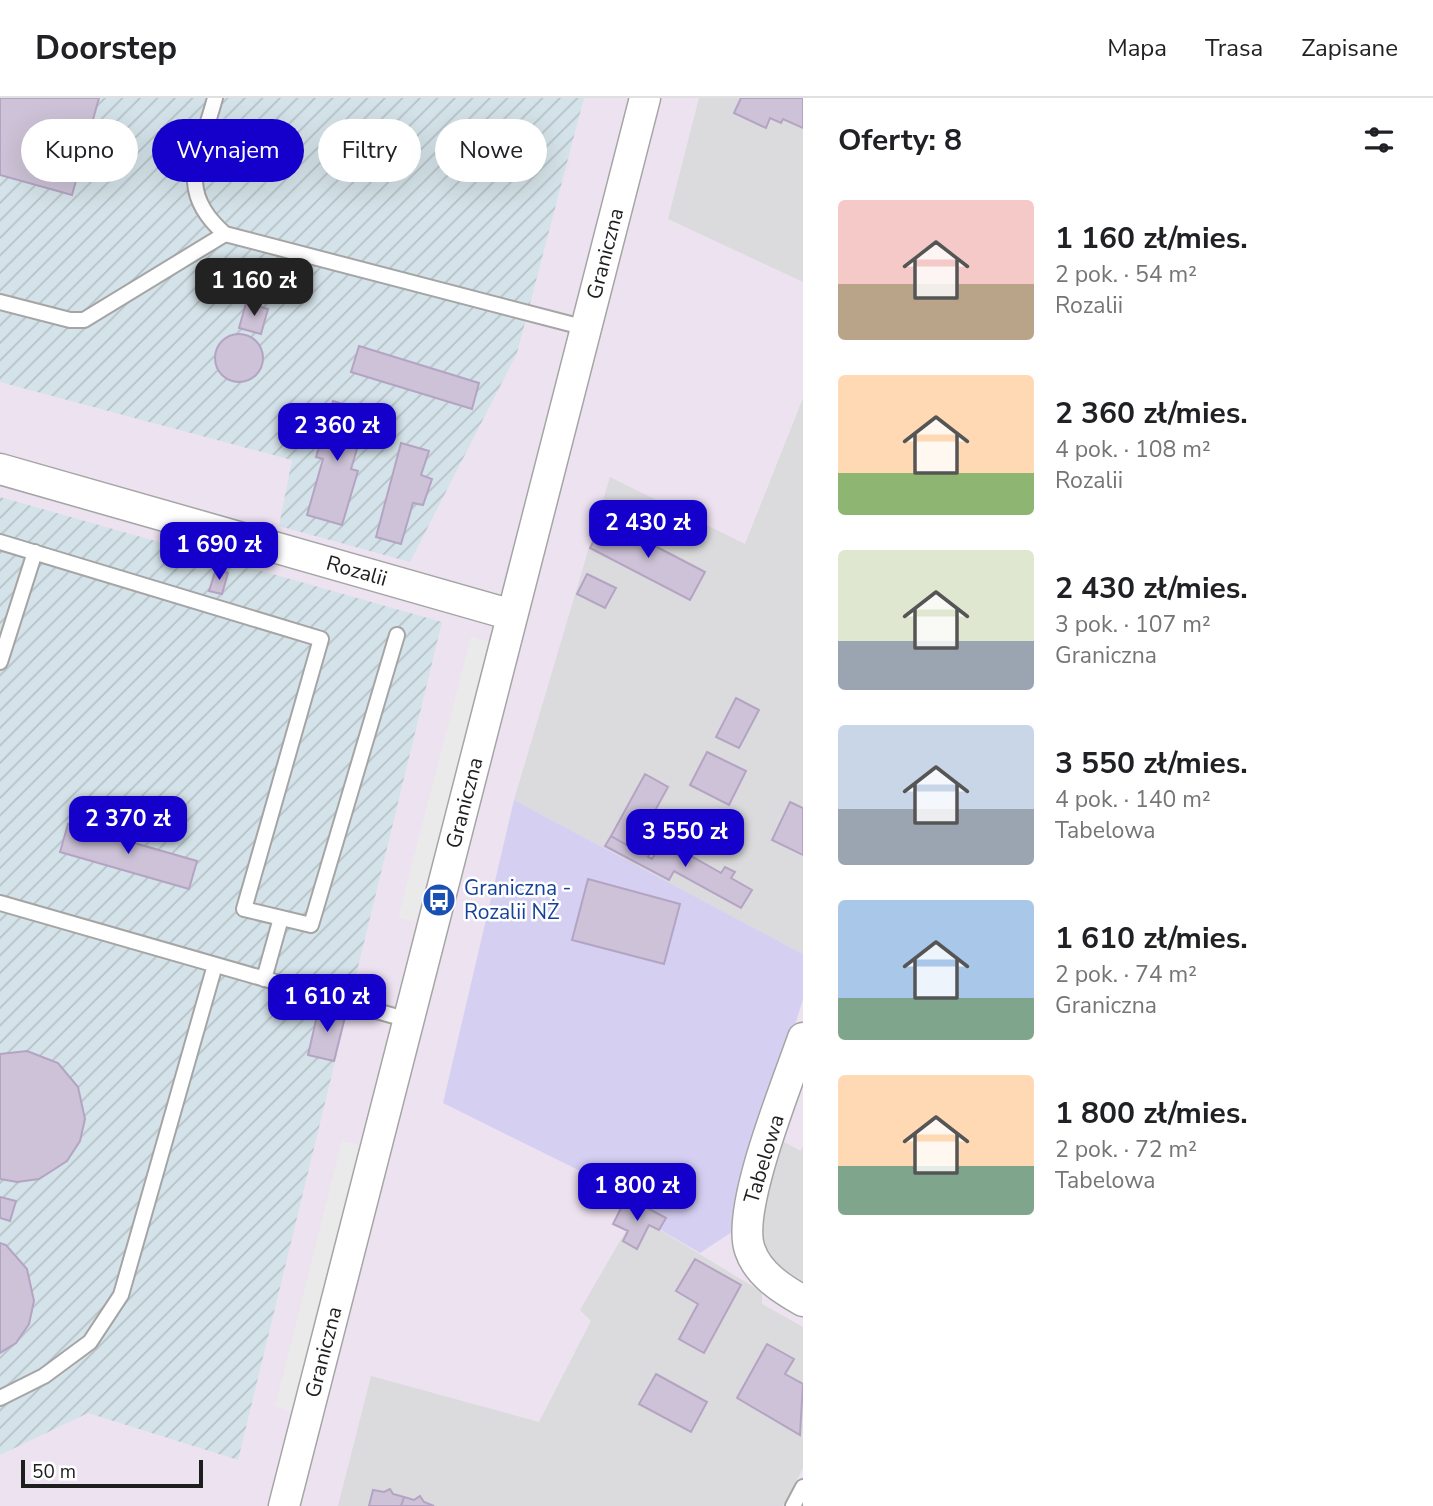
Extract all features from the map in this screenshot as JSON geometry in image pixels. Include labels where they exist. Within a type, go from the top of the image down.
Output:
[{"type":"street","name":"Graniczna","points":[[284,1506],[645,98]]},
{"type":"street","name":"Rozalii","points":[[0,469],[512,615]]},
{"type":"street","name":"Tabelowa","points":[[803,1038],[752,1194],[747,1230],[749,1248],[756,1263],[782,1289],[803,1301]]},
{"type":"lane","points":[[215,98],[194,181],[195,198],[206,217],[226,234],[586,328]]},
{"type":"lane","points":[[0,302],[70,320],[84,320],[226,234]]},
{"type":"lane","points":[[0,542],[321,639],[244,909],[281,918],[312,925],[397,635]]},
{"type":"lane","points":[[0,662],[35,552]]},
{"type":"lane","points":[[0,903],[408,1020]]},
{"type":"lane","points":[[264,979],[281,918]]},
{"type":"lane","points":[[0,1398],[44,1376],[90,1342],[121,1295],[215,965]]},
{"type":"lane","points":[[793,1506],[803,1487]]},
{"type":"shaded area","points":[[0,98],[584,98],[517,353],[410,562],[279,526],[292,460],[0,382]]},
{"type":"shaded area","points":[[699,98],[803,98],[803,282],[668,219]]},
{"type":"shaded area","points":[[803,398],[803,954],[514,800],[610,477],[745,544]]},
{"type":"shaded area","points":[[0,497],[442,622],[238,1460],[88,1413],[0,1455]]},
{"type":"shaded area","points":[[471,637],[490,642],[416,922],[398,917]]},
{"type":"shaded area","points":[[514,800],[803,954],[803,999],[732,1232],[700,1253],[635,1215],[639,1200],[443,1103]]},
{"type":"shaded area","points":[[342,1141],[359,1145],[291,1412],[275,1406]]},
{"type":"shaded area","points":[[784,1142],[801,1151],[803,1145],[803,1281],[764,1257],[754,1232]]},
{"type":"shaded area","points":[[635,1215],[762,1292],[762,1304],[803,1327],[803,1468],[783,1506],[338,1506],[371,1376],[539,1422],[591,1321],[580,1310]]},
{"type":"building","points":[[0,98],[99,98],[93,119],[21,119],[21,181],[0,175]]},
{"type":"building","points":[[741,98],[803,98],[803,128],[783,119],[781,123],[770,118],[766,128],[734,113]]},
{"type":"building","points":[[25,182],[76,182],[72,195]]},
{"type":"building","points":[[246,303],[268,309],[261,334],[239,328]]},
{"type":"building","points":[[239,334],[256,341],[263,358],[256,375],[239,382],[222,375],[215,358],[222,341]]},
{"type":"building","points":[[359,346],[479,383],[472,409],[351,372]]},
{"type":"building","points":[[333,401],[368,412],[351,469],[358,471],[342,525],[307,515],[323,459],[316,457]]},
{"type":"building","points":[[401,443],[429,451],[421,475],[432,479],[423,505],[413,503],[401,544],[376,537]]},
{"type":"building","points":[[605,520],[705,572],[690,600],[590,548]]},
{"type":"building","points":[[216,569],[228,573],[222,594],[209,591]]},
{"type":"building","points":[[587,574],[616,588],[605,608],[577,594]]},
{"type":"building","points":[[736,698],[759,710],[739,748],[716,737]]},
{"type":"building","points":[[707,752],[746,771],[729,805],[690,785]]},
{"type":"building","points":[[645,774],[668,787],[634,849],[611,836]]},
{"type":"building","points":[[790,802],[803,808],[803,855],[772,840]]},
{"type":"building","points":[[68,824],[197,861],[189,889],[60,852]]},
{"type":"building","points":[[611,836],[634,849],[636,845],[650,853],[648,857],[652,859],[663,840],[721,873],[725,867],[735,872],[731,878],[752,890],[741,908],[674,871],[669,880],[605,846]]},
{"type":"building","points":[[588,879],[680,904],[664,964],[572,940]]},
{"type":"building","points":[[319,1007],[346,1013],[334,1061],[308,1055]]},
{"type":"building","points":[[27,1051],[58,1063],[78,1087],[85,1119],[80,1141],[67,1161],[39,1179],[17,1182],[0,1179],[0,1054]]},
{"type":"building","points":[[0,1197],[16,1201],[10,1221],[0,1218]]},
{"type":"building","points":[[623,1204],[638,1212],[642,1205],[666,1218],[659,1230],[649,1225],[637,1249],[623,1241],[628,1231],[613,1224]]},
{"type":"building","points":[[0,1243],[6,1245],[27,1269],[34,1301],[29,1324],[16,1343],[0,1353]]},
{"type":"building","points":[[695,1259],[741,1285],[704,1353],[679,1339],[698,1304],[676,1291]]},
{"type":"building","points":[[767,1344],[794,1359],[785,1374],[803,1384],[800,1435],[737,1398]]},
{"type":"building","points":[[656,1374],[707,1402],[691,1432],[639,1404]]},
{"type":"building","points":[[390,1489],[393,1494],[404,1497],[401,1506],[369,1506],[373,1490],[384,1492]]},
{"type":"building","points":[[420,1496],[424,1502],[434,1506],[401,1506],[404,1497],[414,1500]]},
{"type":"place","name":"Graniczna - Rozalii NŻ","points":[[439,900]]}]
